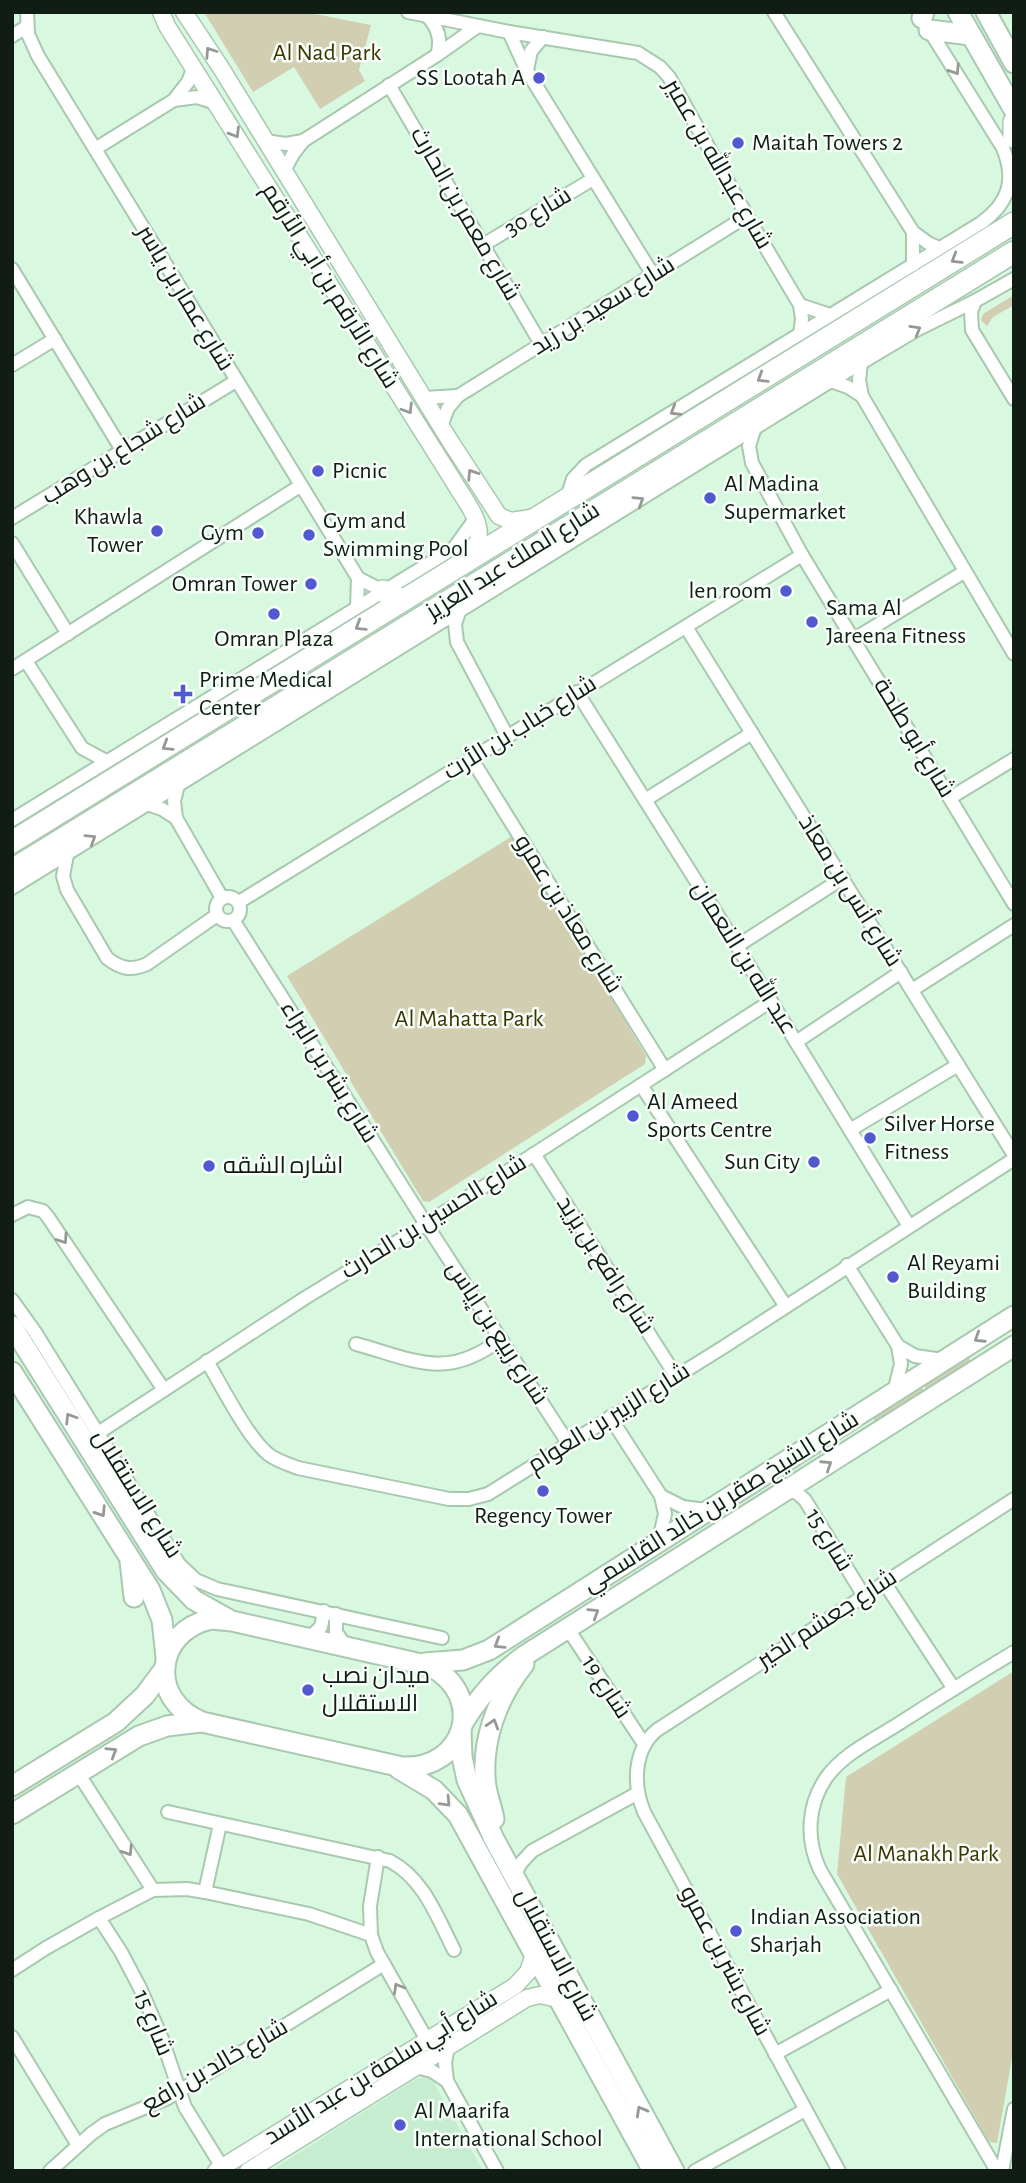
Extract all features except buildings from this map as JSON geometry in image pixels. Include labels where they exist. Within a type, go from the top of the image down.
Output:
[{"type":"highway","points":[[1014,122],[1014,137]]},
{"type":"highway","name":"شارع الملك عبد العزيز","points":[[12,842],[225,709],[393,595],[466,564],[496,542],[541,517],[612,470],[1014,223]]},
{"type":"highway","name":"شارع الملك عبد العزيز","points":[[12,871],[700,446],[874,350],[1014,252]]},
{"type":"highway","points":[[978,275],[993,276],[1014,268]]},
{"type":"highway","points":[[830,315],[854,321]]},
{"type":"highway","points":[[698,417],[702,394]]},
{"type":"highway","points":[[700,446],[723,449]]},
{"type":"highway","points":[[589,463],[612,470]]},
{"type":"highway","points":[[577,539],[584,517]]},
{"type":"highway","points":[[410,625],[432,630]]},
{"type":"highway","points":[[225,709],[230,686]]},
{"type":"highway","points":[[296,712],[302,691]]},
{"type":"highway","points":[[61,811],[74,781]]},
{"type":"main road","points":[[958,12],[1014,110]]},
{"type":"main road","points":[[986,12],[1014,63]]},
{"type":"main road","points":[[923,18],[971,35]]},
{"type":"main road","name":"شارع الشيخ صقر بن خالد القاسمي","points":[[419,1664],[463,1660],[489,1650],[1014,1316]]},
{"type":"main road","name":"شارع الاستقلال","points":[[12,1326],[166,1571],[186,1593],[206,1608],[232,1621]]},
{"type":"main road","points":[[33,1359],[35,1332]]},
{"type":"main road","name":"شارع الشيخ صقر بن خالد القاسمي","points":[[390,1765],[414,1768],[438,1760],[448,1753],[479,1699],[513,1664],[1014,1346]]},
{"type":"main road","name":"شارع الاستقلال","points":[[15,1382],[150,1590],[159,1610],[165,1640],[167,1688],[184,1713],[202,1722]]},
{"type":"main road","points":[[64,1485],[86,1489]]},
{"type":"main road","points":[[148,1511],[150,1546]]},
{"type":"main road","points":[[619,1597],[617,1585],[635,1567],[641,1552]]},
{"type":"main road","points":[[130,1557],[134,1597]]},
{"type":"main road","points":[[12,1786],[116,1722],[145,1695],[165,1664],[175,1640],[190,1626],[211,1619],[232,1621],[419,1664]]},
{"type":"main road","points":[[497,1844],[485,1777],[490,1734],[506,1692],[536,1649]]},
{"type":"main road","name":"شارع الاستقلال","points":[[419,1664],[440,1672],[449,1679],[461,1699],[462,1757],[467,1780],[514,1876],[565,1992],[653,2171]]},
{"type":"main road","points":[[12,1814],[130,1741],[148,1732],[178,1724],[202,1722],[390,1765]]},
{"type":"main road","name":"شارع الاستقلال","points":[[390,1765],[434,1790],[451,1806],[534,1954]]},
{"type":"main road","points":[[534,1954],[540,1951],[547,1954],[559,1974],[565,1992]]},
{"type":"main road","name":"شارع الاستقلال","points":[[565,1992],[674,2171]]},
{"type":"street","name":"شارع عمار بن ياسر","points":[[27,12],[26,27],[38,57],[358,578]]},
{"type":"street","name":"شارع الأرقم بن أبي الأرقم","points":[[161,12],[167,26],[475,519]]},
{"type":"street","name":"شارع الأرقم بن أبي الأرقم","points":[[184,12],[499,516],[511,521],[541,517]]},
{"type":"street","name":"شارع عبدالله بن عمير","points":[[409,12],[638,53],[660,66],[800,305]]},
{"type":"street","points":[[774,12],[913,232],[939,248]]},
{"type":"street","points":[[427,16],[433,22],[440,38],[437,55]]},
{"type":"street","name":"شارع الملك عبد العزيز","points":[[567,498],[573,479],[589,463],[992,215],[1007,194],[1010,181],[1008,159],[998,138],[923,18]]},
{"type":"street","points":[[265,141],[286,144],[303,141],[478,26]]},
{"type":"street","points":[[12,36],[26,27]]},
{"type":"street","points":[[509,32],[527,71],[653,275]]},
{"type":"street","points":[[527,71],[531,51],[544,37]]},
{"type":"street","points":[[95,149],[174,100],[188,82],[194,66]]},
{"type":"street","name":"شارع معمر بن الحارث","points":[[389,85],[541,344]]},
{"type":"street","points":[[174,100],[197,97],[216,103]]},
{"type":"street","points":[[284,171],[303,141]]},
{"type":"street","name":"شارع 30","points":[[483,245],[593,179]]},
{"type":"street","name":"شارع سعيد بن زيد","points":[[441,426],[448,408],[458,396],[747,216]]},
{"type":"street","points":[[913,232],[913,265]]},
{"type":"street","points":[[12,269],[122,450]]},
{"type":"street","name":"شارع الملك عبد العزيز","points":[[12,888],[754,430],[874,350],[1014,279]]},
{"type":"street","points":[[972,330],[971,312],[975,301]]},
{"type":"street","points":[[800,334],[800,305],[830,315]]},
{"type":"street","points":[[944,315],[962,322],[972,330],[1014,399]]},
{"type":"street","points":[[12,365],[55,339]]},
{"type":"street","points":[[874,350],[859,380],[862,396],[1014,654]]},
{"type":"street","name":"شارع شجاع بن وهب","points":[[12,518],[236,381]]},
{"type":"street","points":[[831,381],[862,396]]},
{"type":"street","name":"شارع سعيد بن زيد","points":[[424,398],[458,396]]},
{"type":"street","points":[[752,463],[749,446],[754,430]]},
{"type":"street","points":[[723,449],[735,452],[752,463]]},
{"type":"street","name":"شارع أبو طلحة","points":[[752,463],[802,555],[1014,904]]},
{"type":"street","points":[[454,482],[463,486],[475,505],[482,506],[487,497]]},
{"type":"street","points":[[12,670],[300,486]]},
{"type":"street","points":[[466,564],[478,540],[475,519]]},
{"type":"street","name":"شارع الملك عبد العزيز","points":[[12,820],[357,607],[393,595],[454,548],[475,519]]},
{"type":"street","points":[[12,543],[68,634]]},
{"type":"street","name":"شارع خباب بن الأرت","points":[[239,902],[802,555]]},
{"type":"street","points":[[854,639],[964,572]]},
{"type":"street","points":[[357,607],[358,578],[393,595]]},
{"type":"street","points":[[459,612],[454,630],[459,648],[508,736]]},
{"type":"street","name":"شارع أنس بن معاذ","points":[[685,626],[1014,1157]]},
{"type":"street","points":[[432,630],[459,648]]},
{"type":"street","points":[[26,660],[82,748],[83,762],[74,781]]},
{"type":"street","name":"عبد الله بن النعمان","points":[[577,692],[909,1226]]},
{"type":"street","points":[[645,800],[752,733]]},
{"type":"street","points":[[82,748],[106,761]]},
{"type":"street","name":"شارع معاذ بن عمرو","points":[[471,758],[664,1070]]},
{"type":"street","points":[[950,798],[1014,759]]},
{"type":"street","points":[[178,785],[174,801],[176,818],[222,898]]},
{"type":"street","points":[[147,804],[176,818]]},
{"type":"street","points":[[67,855],[63,876],[67,890],[107,958],[116,965],[136,968],[147,964],[218,915]]},
{"type":"street","points":[[12,871],[38,872],[54,879],[67,890]]},
{"type":"street","points":[[737,946],[843,878]]},
{"type":"street","points":[[231,897],[239,902],[239,915],[233,920],[224,921],[218,915],[216,908],[222,898],[231,897]]},
{"type":"street","name":"شارع بشر بن البراء","points":[[233,920],[426,1224]]},
{"type":"street","points":[[912,990],[1014,925]]},
{"type":"street","points":[[796,1042],[901,972]]},
{"type":"street","name":"شارع الحسين بن الحارث","points":[[98,1433],[771,1001]]},
{"type":"street","points":[[850,1130],[958,1065]]},
{"type":"street","points":[[641,1085],[785,1305]]},
{"type":"street","name":"شارع رافع بن يزيد","points":[[534,1154],[676,1376]]},
{"type":"street","name":"شارع الزبير بن العوام","points":[[207,1361],[254,1438],[265,1451],[289,1465],[428,1496],[469,1499],[488,1494],[1014,1157]]},
{"type":"street","points":[[12,1215],[28,1207],[43,1211],[164,1390]]},
{"type":"street","name":"شارع ربيع بن إياس","points":[[426,1224],[568,1443]]},
{"type":"street","points":[[847,1265],[898,1346],[901,1364],[894,1392]]},
{"type":"street","name":"شارع الاستقلال","points":[[12,1300],[35,1332],[179,1564],[196,1580],[216,1588],[442,1638]]},
{"type":"street","points":[[356,1344],[421,1362],[446,1364],[474,1357],[501,1339]]},
{"type":"street","points":[[898,1346],[924,1359],[944,1360]]},
{"type":"street","points":[[610,1417],[661,1496],[665,1514],[659,1540]]},
{"type":"street","name":"شارع 15","points":[[788,1490],[805,1500],[864,1596]]},
{"type":"street","points":[[661,1496],[683,1507],[708,1510]]},
{"type":"street","name":"شارع جعشم الخير","points":[[644,1744],[657,1730],[1014,1499]]},
{"type":"street","points":[[884,1582],[954,1689]]},
{"type":"street","points":[[309,1638],[321,1627],[330,1613]]},
{"type":"street","points":[[330,1613],[336,1632],[346,1647]]},
{"type":"street","name":"شارع 19","points":[[568,1629],[644,1744]]},
{"type":"street","points":[[999,2171],[820,1870],[810,1839],[811,1814],[819,1790],[835,1767],[862,1747],[1014,1651]]},
{"type":"street","name":"شارع بشر بن عمرو","points":[[644,1744],[637,1773],[638,1793],[645,1812],[839,2171]]},
{"type":"street","points":[[78,1773],[153,1890]]},
{"type":"street","points":[[514,1876],[531,1851],[638,1793]]},
{"type":"street","points":[[168,1812],[378,1857],[402,1867],[420,1885],[454,1950]]},
{"type":"street","points":[[205,1892],[220,1825]]},
{"type":"street","points":[[497,1844],[531,1851]]},
{"type":"street","points":[[378,1857],[370,1906],[370,1934],[384,1964],[428,2040]]},
{"type":"street","points":[[12,1970],[46,1948],[153,1890],[205,1892],[309,1914],[370,1934]]},
{"type":"street","name":"شارع 15","points":[[99,1918],[140,1988],[162,2039],[178,2092],[219,2169]]},
{"type":"street","name":"شارع أبي سلمة بن عبد الأسد","points":[[219,2169],[520,1982],[528,1972],[534,1954]]},
{"type":"street","name":"شارع خالد بن رافع","points":[[50,2171],[105,2124],[160,2103],[384,1964]]},
{"type":"street","points":[[775,2054],[891,1990]]},
{"type":"street","name":"شارع أبي سلمة بن عبد الأسد","points":[[248,2171],[527,1998],[565,1992]]},
{"type":"street","points":[[464,2017],[468,2025],[454,2042],[444,2063],[447,2081],[497,2171]]},
{"type":"street","points":[[12,2037],[78,2145]]},
{"type":"street","points":[[415,2067],[432,2071],[447,2081]]},
{"type":"street","points":[[999,2171],[1014,2109]]},
{"type":"street","points":[[695,2171],[805,2110]]},
{"type":"shaded area","name":"Al Maarifa International School","points":[[430,2076],[483,2171],[270,2171],[416,2079]]},
{"type":"green space","name":"Al Nad Park","points":[[204,12],[305,12],[371,25],[359,70],[365,81],[320,109],[294,67],[253,92]]},
{"type":"green space","points":[[1014,295],[1014,305],[993,317],[987,326],[981,320],[983,314]]},
{"type":"green space","name":"Al Mahatta Park","points":[[514,835],[646,1056],[645,1064],[429,1202],[423,1201],[287,976]]},
{"type":"green space","points":[[968,1357],[971,1362],[927,1390],[924,1385]]},
{"type":"green space","points":[[921,1387],[924,1392],[876,1423],[872,1417]]},
{"type":"green space","name":"Al Manakh Park","points":[[1014,1671],[1014,2047],[997,2143],[989,2142],[837,1874],[846,1777]]},
{"type":"place","name":"SS Lootah A","points":[[539,78]]},
{"type":"place","name":"Maitah Towers 2","points":[[738,143]]},
{"type":"place","name":"Picnic","points":[[318,471]]},
{"type":"place","name":"Al Madina Supermarket","points":[[710,498]]},
{"type":"place","name":"Khawla Tower","points":[[157,531]]},
{"type":"place","name":"Gym","points":[[258,533]]},
{"type":"place","name":"Gym and Swimming Pool","points":[[309,535]]},
{"type":"place","name":"Omran Tower","points":[[311,584]]},
{"type":"place","name":"len room","points":[[786,591]]},
{"type":"place","name":"Omran Plaza","points":[[274,614]]},
{"type":"place","name":"Sama Al Jareena Fitness","points":[[812,622]]},
{"type":"place","name":"Prime Medical Center","points":[[183,694]]},
{"type":"place","name":"Al Ameed Sports Centre","points":[[633,1116]]},
{"type":"place","name":"Silver Horse Fitness","points":[[870,1138]]},
{"type":"place","name":"Sun City","points":[[814,1162]]},
{"type":"place","name":"اشاره الشقه","points":[[209,1166]]},
{"type":"place","name":"Al Reyami Building","points":[[893,1277]]},
{"type":"place","name":"Regency Tower","points":[[543,1491]]},
{"type":"place","name":"ميدان نصب الاستقلال","points":[[308,1690]]},
{"type":"place","name":"Indian Association Sharjah","points":[[736,1931]]},
{"type":"place","name":"Al Maarifa International School","points":[[400,2125]]}]
